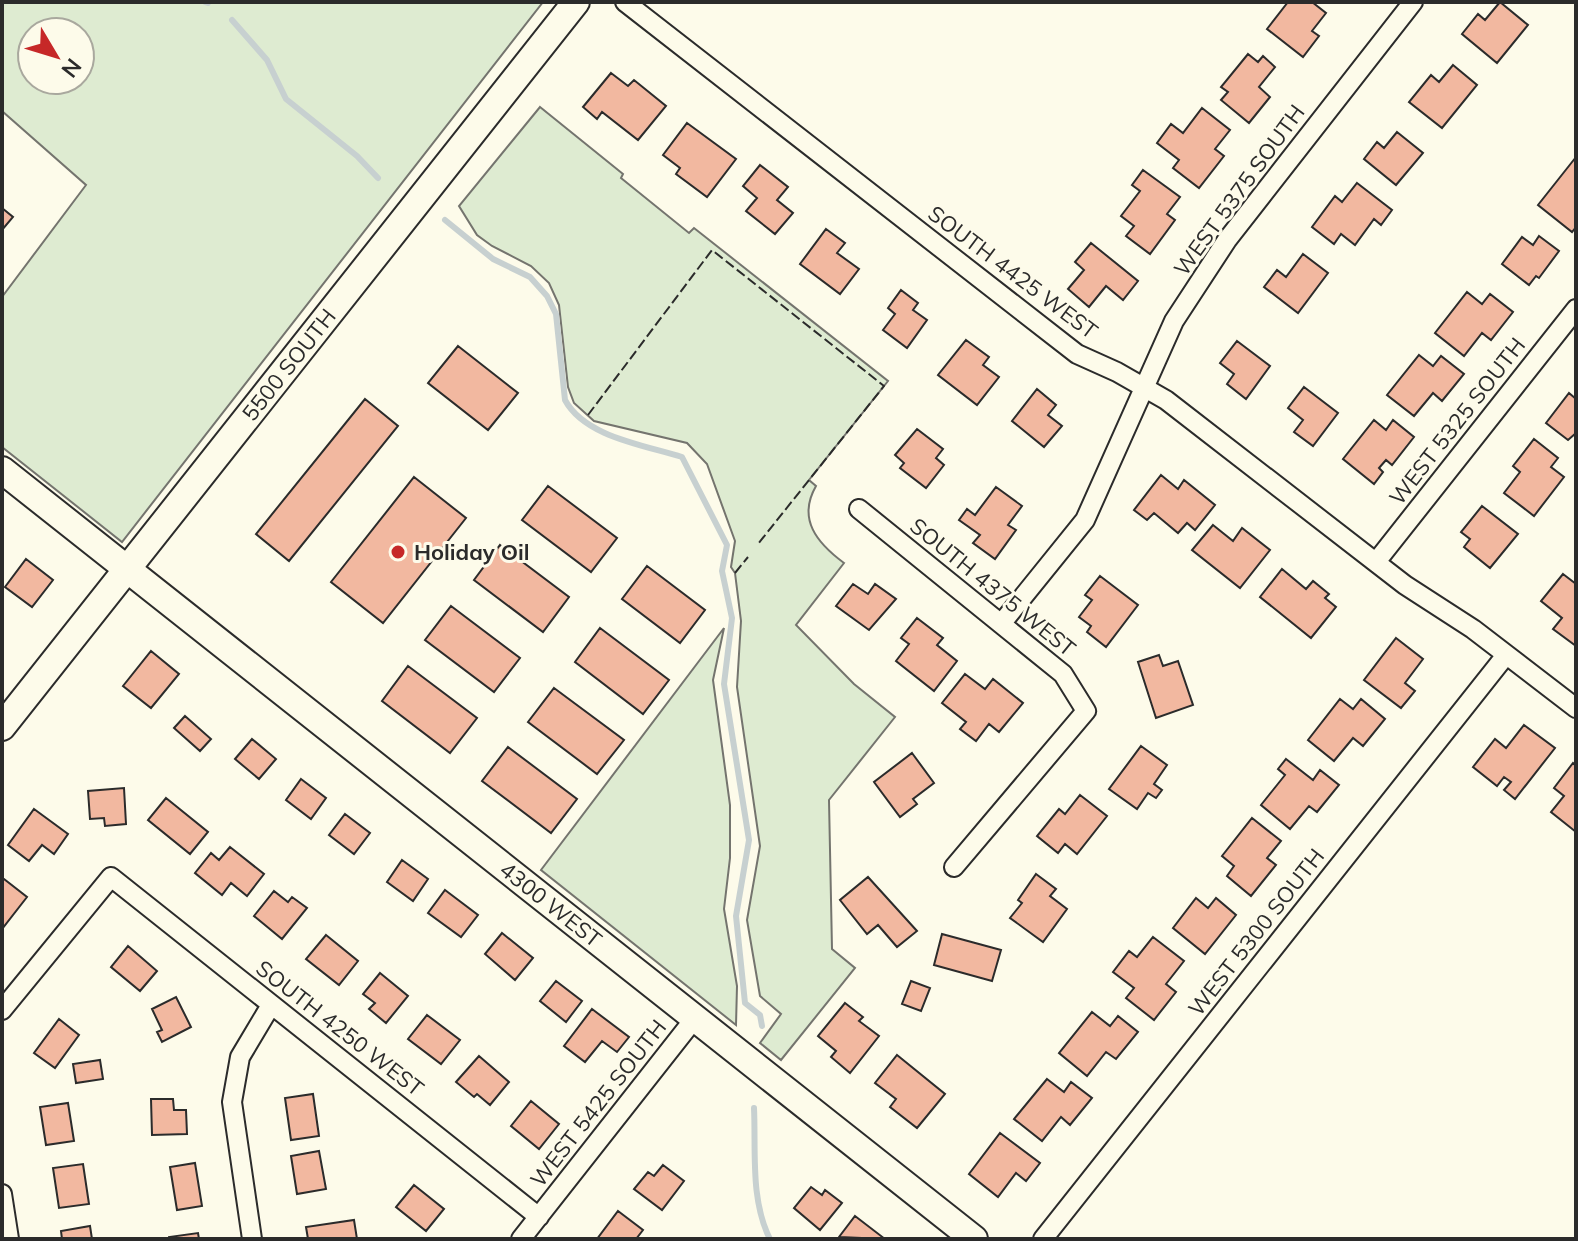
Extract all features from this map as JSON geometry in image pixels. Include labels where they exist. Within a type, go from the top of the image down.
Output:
[{"type":"main road","name":"5500 SOUTH","points":[[2,727],[576,2]]},
{"type":"main road","name":"4300 WEST","points":[[2,470],[974,1239]]},
{"type":"street","name":"SOUTH 4425 WEST","points":[[625,2],[1077,354],[1166,400],[1376,562],[1576,708]]},
{"type":"street","name":"WEST 5375 SOUTH","points":[[1001,624],[1085,520],[1174,321],[1227,240],[1413,2]]},
{"type":"street","name":"WEST 5325 SOUTH","points":[[1376,562],[1575,311]]},
{"type":"street","name":"SOUTH 4375 WEST","points":[[859,509],[1063,674],[1086,711],[954,867]]},
{"type":"street","name":"WEST 5300 SOUTH","points":[[1043,1239],[1506,655]]},
{"type":"street","name":"SOUTH 4250 WEST","points":[[2,1010],[111,877],[539,1217]]},
{"type":"street","points":[[252,1239],[232,1102],[240,1057],[271,1005]]},
{"type":"street","name":"WEST 5425 SOUTH","points":[[521,1239],[695,1018]]},
{"type":"street","points":[[2,1194],[9,1239]]},
{"type":"green space","points":[[2,2],[543,2],[122,542],[2,447],[2,297],[86,185],[2,111]]},
{"type":"green space","points":[[540,107],[623,174],[621,178],[689,233],[694,228],[888,381],[809,480],[816,486],[811,498],[809,520],[818,539],[844,563],[796,625],[854,684],[895,717],[829,800],[832,949],[855,968],[781,1060],[760,1043],[781,1014],[760,996],[747,920],[760,846],[737,687],[741,621],[735,573],[731,567],[735,541],[707,464],[687,443],[594,421],[574,403],[568,387],[559,305],[549,283],[531,266],[477,235],[459,206]]},
{"type":"green space","points":[[724,628],[713,680],[730,805],[730,858],[724,909],[737,986],[736,1025],[541,870]]},
{"type":"building","points":[[1288,2],[1312,2],[1326,13],[1312,31],[1319,36],[1303,57],[1267,29]]},
{"type":"building","points":[[1500,2],[1528,25],[1497,63],[1462,34],[1478,14],[1485,20]]},
{"type":"building","points":[[1248,54],[1258,62],[1263,56],[1275,67],[1259,87],[1270,97],[1249,123],[1221,100],[1228,92],[1221,87]]},
{"type":"building","points":[[1453,65],[1477,85],[1442,128],[1409,102],[1431,75],[1439,82]]},
{"type":"building","points":[[611,73],[628,86],[634,80],[666,106],[638,140],[602,112],[597,119],[583,107]]},
{"type":"building","points":[[1202,108],[1230,130],[1215,149],[1224,156],[1199,188],[1173,168],[1179,160],[1157,143],[1171,124],[1183,133]]},
{"type":"building","points":[[687,123],[736,159],[707,197],[676,174],[680,168],[663,155]]},
{"type":"building","points":[[1397,132],[1423,153],[1396,185],[1364,159],[1377,142],[1384,148]]},
{"type":"building","points":[[1576,157],[1576,227],[1572,232],[1538,205]]},
{"type":"building","points":[[760,165],[788,187],[777,200],[793,213],[775,234],[746,211],[757,198],[743,186]]},
{"type":"building","points":[[1143,170],[1180,197],[1167,214],[1175,220],[1150,254],[1126,236],[1134,226],[1121,216],[1140,191],[1132,185]]},
{"type":"building","points":[[1357,183],[1392,210],[1381,225],[1374,219],[1355,245],[1341,234],[1334,244],[1312,227],[1335,196],[1342,202]]},
{"type":"building","points":[[2,208],[13,217],[2,230]]},
{"type":"building","points":[[826,229],[845,243],[837,253],[859,269],[840,294],[800,264]]},
{"type":"building","points":[[1539,236],[1559,251],[1539,278],[1536,276],[1529,285],[1502,264],[1522,237],[1533,245]]},
{"type":"building","points":[[1091,243],[1138,281],[1123,300],[1106,286],[1089,307],[1068,289],[1084,270],[1075,262]]},
{"type":"building","points":[[1303,254],[1328,273],[1298,313],[1264,287],[1277,270],[1286,277]]},
{"type":"building","points":[[901,290],[918,303],[913,310],[927,320],[907,348],[883,330],[895,314],[888,308]]},
{"type":"building","points":[[1467,292],[1482,304],[1490,294],[1513,312],[1491,340],[1482,333],[1464,356],[1435,333]]},
{"type":"building","points":[[966,340],[989,357],[983,365],[999,377],[977,405],[938,375]]},
{"type":"building","points":[[1237,341],[1270,366],[1246,399],[1227,384],[1234,374],[1220,363]]},
{"type":"building","points":[[458,346],[518,393],[488,430],[428,383]]},
{"type":"building","points":[[1419,355],[1433,366],[1441,356],[1464,374],[1442,401],[1433,393],[1414,416],[1387,395]]},
{"type":"building","points":[[1304,387],[1338,413],[1313,446],[1294,432],[1303,420],[1288,408]]},
{"type":"building","points":[[1037,389],[1056,405],[1048,415],[1062,426],[1044,447],[1012,421]]},
{"type":"building","points":[[1569,393],[1576,399],[1576,433],[1568,440],[1546,423]]},
{"type":"building","points":[[365,399],[398,426],[289,561],[256,534]]},
{"type":"building","points":[[1374,420],[1386,430],[1393,420],[1414,437],[1392,465],[1386,460],[1379,468],[1383,472],[1374,484],[1343,459]]},
{"type":"building","points":[[917,429],[943,449],[936,458],[944,465],[926,488],[900,468],[904,463],[895,455]]},
{"type":"building","points":[[1534,439],[1558,458],[1551,467],[1564,477],[1534,516],[1504,493],[1520,472],[1513,466]]},
{"type":"building","points":[[1161,475],[1178,489],[1184,480],[1215,505],[1195,530],[1187,523],[1178,533],[1154,513],[1147,520],[1134,510]]},
{"type":"building","points":[[414,477],[466,518],[383,623],[331,582]]},
{"type":"building","points":[[548,486],[617,538],[591,572],[522,520]]},
{"type":"building","points":[[996,487],[1022,506],[1008,525],[1016,530],[995,559],[973,543],[980,535],[959,520],[967,509],[975,515]]},
{"type":"building","points":[[1482,506],[1518,534],[1490,568],[1464,547],[1470,539],[1461,532]]},
{"type":"building","points":[[1213,525],[1233,541],[1242,528],[1270,550],[1240,588],[1192,550]]},
{"type":"building","points":[[500,545],[569,597],[543,632],[474,580]]},
{"type":"building","points":[[26,559],[53,580],[32,607],[5,587]]},
{"type":"building","points":[[647,566],[705,610],[680,643],[622,599]]},
{"type":"building","points":[[1282,569],[1306,589],[1313,581],[1329,594],[1325,598],[1336,607],[1311,638],[1260,597]]},
{"type":"building","points":[[1563,574],[1576,584],[1576,646],[1553,629],[1562,618],[1541,601]]},
{"type":"building","points":[[1100,576],[1138,605],[1106,647],[1087,632],[1091,626],[1079,617],[1092,600],[1085,595]]},
{"type":"building","points":[[853,584],[868,594],[875,584],[896,599],[869,630],[836,606]]},
{"type":"building","points":[[451,606],[520,658],[494,692],[425,640]]},
{"type":"building","points":[[917,618],[943,638],[937,645],[957,661],[934,691],[896,661],[909,644],[901,638]]},
{"type":"building","points":[[600,628],[669,680],[643,714],[575,662]]},
{"type":"building","points":[[1396,638],[1423,659],[1405,683],[1415,691],[1401,708],[1364,680]]},
{"type":"building","points":[[151,651],[179,674],[151,708],[123,686]]},
{"type":"building","points":[[1159,655],[1163,666],[1178,661],[1193,705],[1156,718],[1138,662]]},
{"type":"building","points":[[408,666],[477,718],[450,753],[382,701]]},
{"type":"building","points":[[965,674],[985,689],[993,679],[1023,703],[999,732],[989,724],[976,741],[960,729],[966,722],[942,703]]},
{"type":"building","points":[[554,688],[624,740],[597,774],[528,722]]},
{"type":"building","points":[[1340,699],[1353,709],[1361,699],[1385,719],[1363,746],[1353,738],[1334,761],[1308,740]]},
{"type":"building","points":[[185,716],[211,739],[200,751],[174,728]]},
{"type":"building","points":[[1524,725],[1555,748],[1515,799],[1504,790],[1511,782],[1504,777],[1497,786],[1473,767],[1495,739],[1506,748]]},
{"type":"building","points":[[252,739],[276,759],[259,779],[235,759]]},
{"type":"building","points":[[1141,746],[1167,765],[1154,784],[1162,790],[1156,798],[1148,793],[1137,809],[1109,789]]},
{"type":"building","points":[[508,747],[577,799],[551,833],[482,781]]},
{"type":"building","points":[[912,753],[934,783],[913,799],[917,804],[900,817],[874,782]]},
{"type":"building","points":[[1286,759],[1313,780],[1320,770],[1339,785],[1317,812],[1309,806],[1290,829],[1261,805],[1285,775],[1278,769]]},
{"type":"building","points":[[1573,763],[1576,766],[1576,832],[1551,812],[1564,796],[1554,788]]},
{"type":"building","points":[[301,779],[326,798],[311,819],[286,800]]},
{"type":"building","points":[[124,788],[126,824],[105,826],[104,818],[90,819],[88,791]]},
{"type":"building","points":[[1080,795],[1107,816],[1077,854],[1065,844],[1058,853],[1037,836],[1059,809],[1065,814]]},
{"type":"building","points":[[166,798],[208,832],[190,854],[148,820]]},
{"type":"building","points":[[34,809],[68,834],[54,854],[42,845],[29,861],[8,845]]},
{"type":"building","points":[[345,814],[370,833],[354,854],[329,835]]},
{"type":"building","points":[[1252,818],[1281,841],[1267,858],[1276,865],[1251,896],[1227,876],[1234,866],[1222,856]]},
{"type":"building","points":[[230,847],[264,874],[247,896],[231,883],[222,895],[195,873],[211,853],[219,860]]},
{"type":"building","points":[[402,860],[428,879],[413,901],[387,882]]},
{"type":"building","points":[[1036,874],[1056,889],[1050,896],[1067,909],[1043,942],[1010,918],[1022,903],[1018,900]]},
{"type":"building","points":[[868,877],[917,931],[897,947],[878,925],[867,934],[840,900]]},
{"type":"building","points":[[4,879],[27,897],[2,929],[2,881]]},
{"type":"building","points":[[445,890],[478,915],[461,937],[428,913]]},
{"type":"building","points":[[274,891],[288,902],[292,897],[307,908],[282,939],[254,916]]},
{"type":"building","points":[[1196,898],[1208,908],[1216,898],[1236,915],[1205,954],[1173,928]]},
{"type":"building","points":[[502,933],[533,958],[515,980],[485,954]]},
{"type":"building","points":[[942,934],[1001,950],[992,981],[934,965]]},
{"type":"building","points":[[326,935],[358,961],[339,985],[306,959]]},
{"type":"building","points":[[1153,937],[1184,961],[1166,984],[1176,992],[1154,1020],[1126,998],[1134,988],[1113,972],[1129,951],[1137,957]]},
{"type":"building","points":[[128,946],[157,971],[140,991],[111,967]]},
{"type":"building","points":[[380,973],[408,996],[386,1023],[369,1009],[375,1003],[363,994]]},
{"type":"building","points":[[556,981],[582,1001],[566,1022],[540,1001]]},
{"type":"building","points":[[911,981],[930,988],[921,1011],[902,1004]]},
{"type":"building","points":[[176,997],[191,1027],[162,1042],[157,1032],[162,1030],[152,1009]]},
{"type":"building","points":[[845,1003],[863,1017],[859,1021],[879,1036],[850,1073],[831,1057],[836,1051],[818,1036]]},
{"type":"building","points":[[592,1009],[629,1037],[617,1052],[602,1041],[585,1062],[564,1046]]},
{"type":"building","points":[[1092,1012],[1110,1026],[1118,1016],[1138,1032],[1116,1059],[1106,1052],[1087,1076],[1059,1053]]},
{"type":"building","points":[[427,1015],[460,1040],[441,1064],[408,1039]]},
{"type":"building","points":[[59,1019],[79,1035],[55,1068],[34,1053]]},
{"type":"building","points":[[897,1055],[945,1094],[917,1128],[890,1107],[896,1099],[875,1083]]},
{"type":"building","points":[[479,1056],[509,1082],[490,1105],[456,1082]]},
{"type":"building","points":[[100,1060],[103,1079],[76,1083],[73,1064]]},
{"type":"building","points":[[1047,1079],[1064,1092],[1071,1082],[1092,1098],[1070,1125],[1061,1117],[1042,1141],[1014,1119]]},
{"type":"building","points":[[313,1094],[319,1136],[291,1140],[285,1098]]},
{"type":"building","points":[[151,1099],[173,1099],[174,1110],[186,1110],[187,1134],[152,1135]]},
{"type":"building","points":[[531,1101],[559,1124],[539,1149],[511,1126]]},
{"type":"building","points":[[68,1103],[74,1141],[46,1145],[40,1107]]},
{"type":"building","points":[[1000,1133],[1040,1163],[1026,1181],[1016,1173],[998,1197],[969,1174]]},
{"type":"building","points":[[319,1151],[326,1189],[297,1194],[291,1156]]},
{"type":"building","points":[[195,1163],[202,1206],[177,1210],[170,1167]]},
{"type":"building","points":[[83,1164],[89,1204],[59,1208],[53,1168]]},
{"type":"building","points":[[663,1165],[684,1181],[662,1210],[634,1189],[648,1172],[654,1176]]},
{"type":"building","points":[[414,1185],[444,1209],[426,1231],[396,1207]]},
{"type":"building","points":[[811,1187],[822,1195],[825,1190],[842,1203],[820,1230],[794,1208]]},
{"type":"building","points":[[618,1211],[643,1230],[636,1239],[597,1239]]},
{"type":"building","points":[[855,1216],[885,1239],[839,1237]]},
{"type":"building","points":[[354,1220],[357,1239],[308,1239],[306,1227]]},
{"type":"building","points":[[90,1226],[92,1239],[62,1239],[61,1231]]},
{"type":"building","points":[[198,1233],[199,1239],[169,1239],[169,1237]]},
{"type":"waterway","points":[[232,20],[267,60],[286,99],[357,156],[378,178]]},
{"type":"waterway","points":[[445,220],[493,259],[530,277],[547,296],[556,314],[565,400],[574,413],[586,423],[617,438],[682,457],[727,545],[722,571],[732,618],[724,684],[749,840],[736,916],[745,1003],[760,1015],[762,1026]]},
{"type":"waterway","points":[[754,1108],[759,1208],[770,1239]]},
{"type":"fence","points":[[588,415],[712,250],[884,386],[758,544]]},
{"type":"fence","points":[[735,573],[748,557]]},
{"type":"place","name":"Holiday Oil","points":[[398,552]]}]
